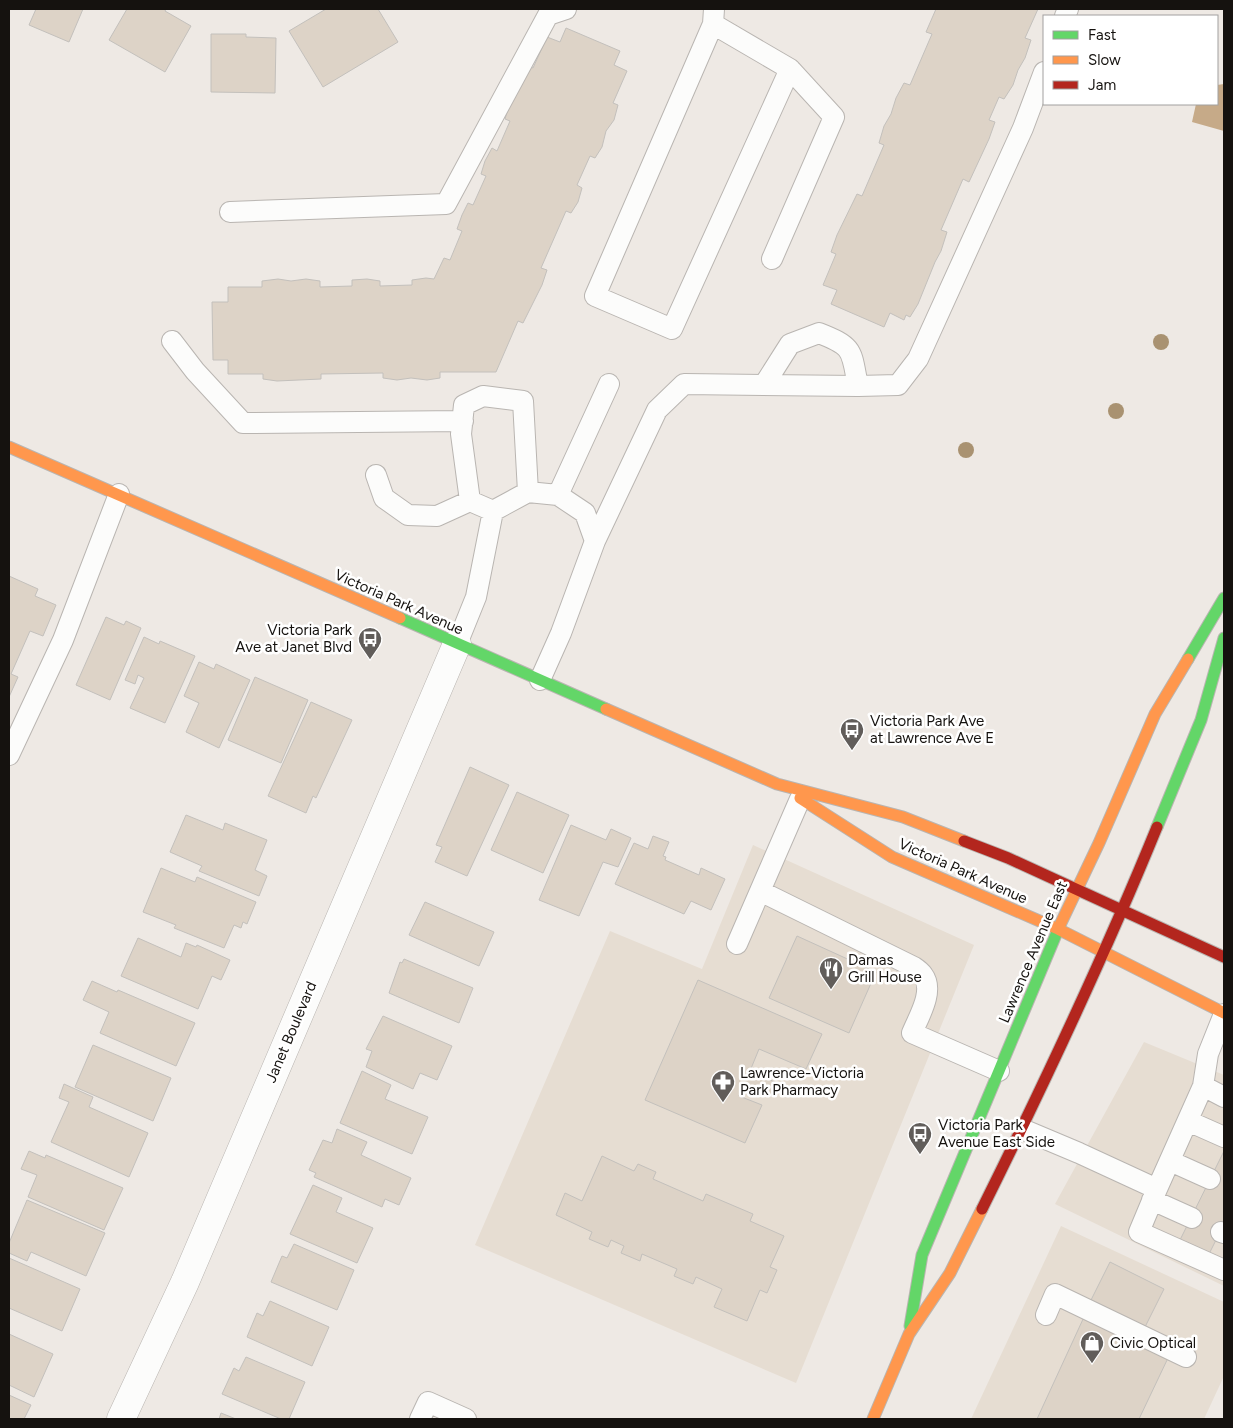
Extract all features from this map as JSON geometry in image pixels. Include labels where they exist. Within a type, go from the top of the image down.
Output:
[{"type":"main road","name":"Victoria Park Avenue","points":[[9,447],[777,784],[892,857],[1058,929],[1224,1013]]},
{"type":"main road","name":"Lawrence Avenue East","points":[[909,1334],[922,1255],[1058,929],[1099,842],[1155,714],[1224,598]]},
{"type":"main road","name":"Lawrence Avenue East","points":[[873,1419],[909,1334],[950,1273],[1022,1129],[1124,911],[1201,720],[1224,638]]},
{"type":"main road","name":"Victoria Park Avenue","points":[[777,784],[903,817],[1008,858],[1077,888],[1224,957]]},
{"type":"street","name":"Janet Boulevard","points":[[121,1419],[185,1282],[457,644]]},
{"type":"lane","points":[[230,212],[446,204],[548,15],[566,9]]},
{"type":"lane","points":[[772,260],[834,117],[790,69],[713,16],[595,296],[672,330],[790,69]]},
{"type":"lane","points":[[540,680],[561,633],[595,541],[657,410],[684,384],[764,386],[898,385],[918,359],[1023,128],[1043,75]]},
{"type":"lane","points":[[764,386],[790,344],[819,332],[841,342],[851,353],[858,386]]},
{"type":"lane","points":[[172,341],[195,371],[243,423],[463,421]]},
{"type":"lane","points":[[558,494],[609,384]]},
{"type":"lane","points":[[470,501],[462,434],[464,405],[483,396],[523,400],[528,492]]},
{"type":"lane","points":[[376,475],[384,498],[408,515],[438,516],[470,501],[493,511]]},
{"type":"lane","points":[[493,511],[528,492],[558,494],[586,512],[595,541]]},
{"type":"lane","points":[[9,755],[63,640],[119,494]]},
{"type":"lane","points":[[457,644],[476,597],[493,511]]},
{"type":"lane","points":[[737,944],[800,798]]},
{"type":"lane","points":[[760,891],[914,967],[924,976],[927,985],[927,997],[912,1033],[999,1071]]},
{"type":"lane","points":[[1224,1013],[1208,1054],[1203,1086],[1139,1232],[1224,1270]]},
{"type":"lane","points":[[1203,1086],[1224,1097]]},
{"type":"lane","points":[[1188,1121],[1224,1137]]},
{"type":"lane","points":[[1022,1129],[1079,1153],[1192,1218]]},
{"type":"lane","points":[[1170,1161],[1210,1179]]},
{"type":"lane","points":[[1046,1314],[1055,1294],[1186,1357]]},
{"type":"lane","points":[[420,1419],[428,1402],[466,1419]]},
{"type":"shaded area","points":[[1224,84],[1224,131],[1192,122],[1196,105],[1218,105],[1218,85]]},
{"type":"shaded area","points":[[753,845],[974,945],[796,1383],[475,1245],[610,931],[702,969]]},
{"type":"shaded area","points":[[1144,1042],[1224,1075],[1224,1286],[1055,1204]]},
{"type":"shaded area","points":[[1061,1226],[1224,1302],[1224,1376],[1204,1419],[971,1419]]},
{"type":"building","points":[[36,9],[83,9],[69,42],[29,25]]},
{"type":"building","points":[[127,9],[166,9],[165,11],[191,26],[165,72],[109,40]]},
{"type":"building","points":[[326,9],[378,9],[398,42],[323,87],[289,31]]},
{"type":"building","points":[[936,9],[1038,9],[1025,38],[1031,40],[1025,58],[1018,70],[1013,85],[1004,99],[999,97],[989,120],[995,122],[989,139],[969,182],[963,179],[941,230],[947,232],[941,251],[918,304],[910,317],[906,315],[904,320],[890,313],[884,327],[831,304],[837,290],[823,285],[836,254],[831,252],[837,235],[857,194],[862,196],[884,145],[879,143],[896,98],[904,83],[910,85],[932,34],[926,32]]},
{"type":"building","points":[[566,28],[620,51],[614,65],[627,71],[613,103],[618,105],[614,120],[606,131],[602,147],[595,158],[590,156],[577,185],[582,188],[578,202],[571,213],[566,211],[541,268],[547,270],[542,285],[523,323],[518,321],[496,372],[440,372],[440,378],[427,380],[383,378],[383,373],[321,374],[321,379],[277,381],[263,379],[263,374],[228,374],[228,360],[213,360],[212,302],[228,302],[228,287],[262,287],[262,281],[278,279],[320,281],[320,287],[352,286],[352,280],[367,279],[380,281],[380,286],[412,285],[412,280],[434,279],[444,258],[450,260],[462,231],[457,229],[462,215],[468,203],[473,205],[486,176],[481,174],[485,161],[492,148],[497,151],[510,121],[505,119],[509,105],[528,66],[533,68],[547,37],[560,42]]},
{"type":"building","points":[[211,34],[246,34],[246,37],[276,38],[275,93],[211,92]]},
{"type":"building","points":[[9,576],[38,589],[35,596],[56,605],[43,636],[30,631],[11,674],[18,677],[9,697]]},
{"type":"building","points":[[106,617],[124,625],[126,621],[141,628],[110,700],[76,685]]},
{"type":"building","points":[[144,637],[159,644],[160,641],[195,656],[165,723],[130,708],[144,678],[138,675],[135,684],[125,680]]},
{"type":"building","points":[[199,662],[214,669],[216,664],[250,680],[219,748],[186,732],[199,703],[184,696]]},
{"type":"building","points":[[255,677],[308,700],[281,763],[228,740]]},
{"type":"building","points":[[311,702],[352,720],[316,798],[313,796],[306,813],[268,796]]},
{"type":"building","points":[[470,767],[509,785],[467,876],[435,862],[442,847],[436,845]]},
{"type":"building","points":[[517,792],[569,815],[543,873],[491,850]]},
{"type":"building","points":[[186,815],[223,830],[225,823],[267,840],[255,870],[267,876],[259,896],[199,871],[202,866],[170,852]]},
{"type":"building","points":[[571,825],[606,840],[611,829],[631,838],[618,867],[603,862],[579,916],[539,900]]},
{"type":"building","points":[[653,836],[669,842],[663,856],[666,857],[665,860],[699,875],[701,868],[725,879],[711,910],[691,901],[684,914],[615,884],[634,843],[648,849]]},
{"type":"building","points":[[161,868],[195,882],[197,877],[256,902],[247,924],[243,922],[241,928],[234,925],[224,948],[174,928],[176,925],[143,912]]},
{"type":"building","points":[[425,902],[494,932],[479,966],[409,935]]},
{"type":"building","points":[[797,936],[876,972],[849,1033],[769,998]]},
{"type":"building","points":[[138,938],[181,957],[186,943],[196,947],[197,945],[230,960],[221,980],[212,976],[198,1009],[121,976]]},
{"type":"building","points":[[404,959],[473,988],[459,1023],[389,993],[400,962],[402,963]]},
{"type":"building","points":[[698,980],[822,1034],[806,1069],[759,1049],[750,1071],[777,1083],[771,1096],[744,1085],[739,1096],[762,1105],[745,1143],[645,1100]]},
{"type":"building","points":[[92,981],[195,1023],[176,1066],[100,1033],[109,1012],[83,1000]]},
{"type":"building","points":[[383,1016],[452,1046],[437,1080],[420,1073],[413,1089],[366,1067],[372,1051],[366,1049]]},
{"type":"building","points":[[93,1045],[171,1078],[153,1121],[75,1087]]},
{"type":"building","points":[[362,1071],[391,1085],[385,1099],[428,1117],[412,1154],[340,1123]]},
{"type":"building","points":[[64,1084],[93,1097],[89,1107],[148,1133],[129,1177],[51,1142],[69,1102],[59,1098]]},
{"type":"building","points":[[337,1129],[367,1142],[361,1155],[411,1178],[399,1205],[385,1199],[382,1207],[314,1177],[316,1173],[309,1170],[323,1140],[332,1143]]},
{"type":"building","points":[[29,1151],[45,1158],[46,1155],[123,1188],[104,1230],[28,1197],[37,1175],[21,1169]]},
{"type":"building","points":[[1224,1151],[1224,1224],[1208,1256],[1179,1242]]},
{"type":"building","points":[[602,1156],[634,1171],[638,1164],[656,1172],[653,1179],[703,1201],[706,1194],[753,1214],[750,1221],[784,1236],[770,1267],[777,1270],[767,1293],[760,1290],[747,1321],[714,1307],[722,1289],[696,1277],[693,1284],[674,1276],[677,1269],[642,1254],[640,1261],[621,1253],[624,1246],[611,1240],[608,1247],[589,1239],[592,1232],[556,1215],[565,1193],[582,1201]]},
{"type":"building","points":[[313,1185],[342,1198],[336,1212],[373,1228],[357,1263],[290,1234]]},
{"type":"building","points":[[27,1200],[105,1233],[86,1276],[31,1252],[27,1261],[9,1253],[9,1243]]},
{"type":"building","points":[[294,1244],[354,1270],[337,1310],[271,1282],[282,1256],[287,1258]]},
{"type":"building","points":[[9,1258],[80,1289],[62,1331],[9,1308]]},
{"type":"building","points":[[1110,1262],[1164,1289],[1142,1333],[1088,1306]]},
{"type":"building","points":[[270,1301],[329,1327],[312,1366],[247,1337],[257,1313],[263,1316]]},
{"type":"building","points":[[1084,1317],[1168,1358],[1139,1419],[1037,1419]]},
{"type":"building","points":[[9,1334],[53,1354],[34,1397],[9,1385]]},
{"type":"building","points":[[246,1357],[305,1382],[289,1419],[281,1419],[222,1394],[234,1368],[239,1371]]},
{"type":"building","points":[[9,1395],[31,1405],[24,1419],[9,1419]]},
{"type":"building","points":[[221,1413],[236,1419],[219,1419]]},
{"type":"traffic: fast","points":[[1188,659],[1224,598]]},
{"type":"traffic: fast","points":[[400,618],[606,709]]},
{"type":"traffic: fast","points":[[1157,827],[1201,720],[1224,638]]},
{"type":"traffic: fast","points":[[910,1326],[922,1255],[1060,925]]},
{"type":"traffic: slow","points":[[9,447],[400,618]]},
{"type":"traffic: slow","points":[[1060,925],[1099,843],[1155,714],[1188,659]]},
{"type":"traffic: slow","points":[[606,709],[777,784],[903,817],[964,841]]},
{"type":"traffic: slow","points":[[800,798],[892,857],[1058,929],[1224,1013]]},
{"type":"traffic: slow","points":[[873,1419],[909,1334],[950,1273],[982,1209]]},
{"type":"traffic: jam","points":[[982,1209],[1073,1020],[1157,827]]},
{"type":"traffic: jam","points":[[964,841],[1008,858],[1224,957]]},
{"type":"place","name":"Victoria Park Ave at Janet Blvd","points":[[370,660]]},
{"type":"place","name":"Victoria Park Ave at Lawrence Ave E","points":[[852,751]]},
{"type":"place","name":"Damas Grill House","points":[[831,990]]},
{"type":"place","name":"Lawrence-Victoria Park Pharmacy","points":[[723,1103]]},
{"type":"place","name":"Victoria Park Avenue East Side","points":[[920,1155]]},
{"type":"place","name":"Civic Optical","points":[[1092,1364]]}]
